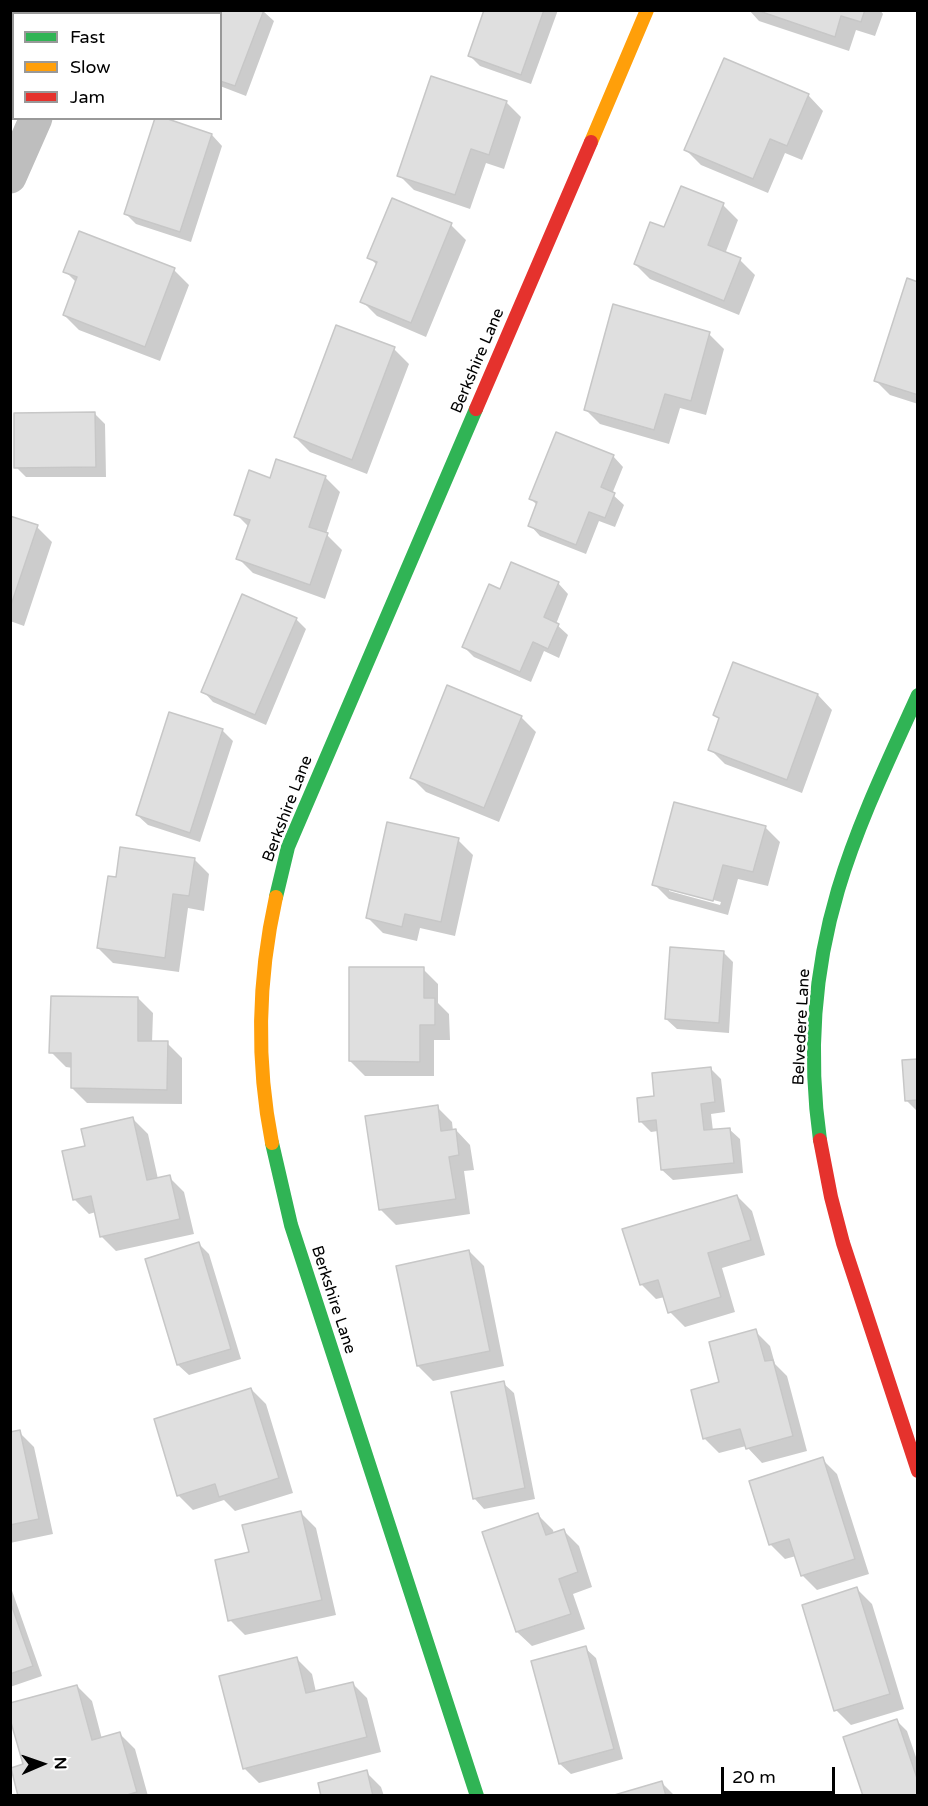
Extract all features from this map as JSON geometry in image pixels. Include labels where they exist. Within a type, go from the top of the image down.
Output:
[{"type":"street","name":"Berkshire Lane","points":[[477,1796],[291,1225],[275,1160],[265,1104],[261,1051],[261,988],[275,892],[288,847],[648,10]]},
{"type":"street","points":[[10,177],[35,120]]},
{"type":"street","name":"Belvedere Lane","points":[[918,695],[851,851],[831,917],[818,983],[813,1056],[818,1128],[832,1204],[918,1471]]},
{"type":"building","points":[[194,10],[264,10],[235,86],[222,82],[222,12],[194,12]]},
{"type":"building","points":[[484,10],[544,10],[521,75],[468,56]]},
{"type":"building","points":[[756,10],[865,10],[861,22],[841,16],[835,37]]},
{"type":"building","points":[[724,58],[809,94],[787,146],[770,139],[753,179],[684,150]]},
{"type":"building","points":[[431,76],[507,101],[489,155],[471,149],[455,195],[397,176]]},
{"type":"building","points":[[154,120],[171,120],[212,134],[180,232],[124,214]]},
{"type":"building","points":[[681,186],[724,203],[708,245],[741,258],[724,301],[634,264],[650,222],[664,227]]},
{"type":"building","points":[[392,198],[452,223],[411,323],[360,302],[377,262],[367,258]]},
{"type":"building","points":[[79,231],[175,268],[145,347],[63,315],[77,277],[63,272]]},
{"type":"building","points":[[907,278],[918,282],[918,395],[874,381]]},
{"type":"building","points":[[613,304],[710,332],[691,401],[665,394],[654,430],[584,410]]},
{"type":"building","points":[[336,325],[395,347],[352,460],[294,437]]},
{"type":"building","points":[[95,412],[96,467],[14,468],[14,413]]},
{"type":"building","points":[[556,432],[614,455],[601,487],[615,493],[605,518],[589,512],[576,545],[528,526],[537,502],[529,499]]},
{"type":"building","points":[[276,459],[326,476],[309,527],[328,533],[310,585],[236,559],[250,520],[234,515],[249,470],[270,478]]},
{"type":"building","points":[[10,516],[38,525],[10,608]]},
{"type":"building","points":[[511,562],[559,582],[544,617],[559,624],[548,649],[533,642],[520,672],[462,647],[489,584],[500,589]]},
{"type":"building","points":[[242,594],[297,618],[255,715],[201,692]]},
{"type":"building","points":[[733,662],[818,694],[787,780],[708,750],[719,718],[713,715]]},
{"type":"building","points":[[447,685],[522,716],[484,808],[410,778]]},
{"type":"building","points":[[169,712],[223,729],[190,833],[136,815]]},
{"type":"building","points":[[674,802],[766,826],[753,872],[723,865],[713,901],[652,885]]},
{"type":"building","points":[[387,822],[459,838],[441,922],[405,914],[402,927],[366,918]]},
{"type":"building","points":[[120,847],[195,858],[189,896],[173,894],[165,958],[97,948],[108,876],[116,877]]},
{"type":"building","points":[[670,947],[724,951],[719,1023],[665,1019]]},
{"type":"building","points":[[349,967],[424,967],[424,998],[435,998],[435,1025],[420,1025],[420,1062],[349,1061]]},
{"type":"building","points":[[51,996],[138,997],[138,1041],[168,1041],[167,1090],[71,1088],[71,1053],[49,1053]]},
{"type":"building","points":[[918,1059],[918,1100],[905,1101],[902,1060]]},
{"type":"building","points":[[711,1067],[715,1102],[701,1104],[704,1130],[730,1128],[734,1163],[661,1170],[656,1120],[639,1122],[637,1098],[654,1096],[652,1073]]},
{"type":"building","points":[[438,1105],[441,1131],[456,1129],[459,1155],[449,1157],[456,1199],[379,1210],[365,1116]]},
{"type":"building","points":[[133,1117],[147,1180],[170,1175],[180,1219],[100,1237],[91,1196],[73,1200],[62,1151],[85,1146],[81,1129]]},
{"type":"building","points":[[737,1195],[751,1240],[708,1253],[721,1297],[668,1313],[658,1280],[640,1285],[622,1229]]},
{"type":"building","points":[[199,1242],[231,1349],[177,1365],[145,1259]]},
{"type":"building","points":[[469,1250],[490,1351],[417,1366],[396,1266]]},
{"type":"building","points":[[756,1329],[765,1361],[773,1360],[793,1436],[746,1449],[740,1429],[703,1439],[691,1390],[719,1382],[709,1342]]},
{"type":"building","points":[[504,1381],[525,1488],[473,1499],[451,1392]]},
{"type":"building","points":[[251,1388],[279,1478],[219,1497],[215,1484],[177,1496],[154,1419]]},
{"type":"building","points":[[20,1430],[39,1519],[10,1525],[10,1432]]},
{"type":"building","points":[[823,1457],[855,1559],[801,1576],[789,1539],[769,1545],[749,1481]]},
{"type":"building","points":[[301,1511],[322,1600],[228,1621],[215,1560],[249,1552],[242,1525]]},
{"type":"building","points":[[538,1513],[546,1535],[564,1529],[578,1572],[559,1579],[571,1614],[516,1632],[482,1532]]},
{"type":"building","points":[[857,1587],[890,1694],[834,1711],[802,1605]]},
{"type":"building","points":[[10,1601],[33,1666],[10,1674]]},
{"type":"building","points":[[586,1646],[614,1749],[559,1764],[531,1661]]},
{"type":"building","points":[[297,1657],[306,1693],[353,1682],[367,1737],[243,1769],[219,1676]]},
{"type":"building","points":[[77,1685],[92,1740],[120,1732],[137,1792],[124,1796],[18,1796],[11,1768],[23,1764],[10,1719],[10,1703]]},
{"type":"building","points":[[897,1719],[918,1781],[918,1796],[863,1796],[843,1737]]},
{"type":"building","points":[[367,1770],[373,1796],[321,1796],[318,1783]]},
{"type":"building","points":[[662,1781],[666,1796],[611,1796]]},
{"type":"traffic: fast","points":[[276,897],[288,847],[476,409]]},
{"type":"traffic: fast","points":[[820,1140],[814,1077],[814,1045],[823,951],[838,890],[855,840],[918,695]]},
{"type":"traffic: fast","points":[[272,1143],[291,1225],[477,1796]]},
{"type":"traffic: slow","points":[[591,142],[647,10]]},
{"type":"traffic: slow","points":[[272,1143],[263,1082],[261,1020],[266,958],[276,897]]},
{"type":"traffic: jam","points":[[476,409],[591,142]]},
{"type":"traffic: jam","points":[[820,1140],[843,1243],[918,1471]]}]
